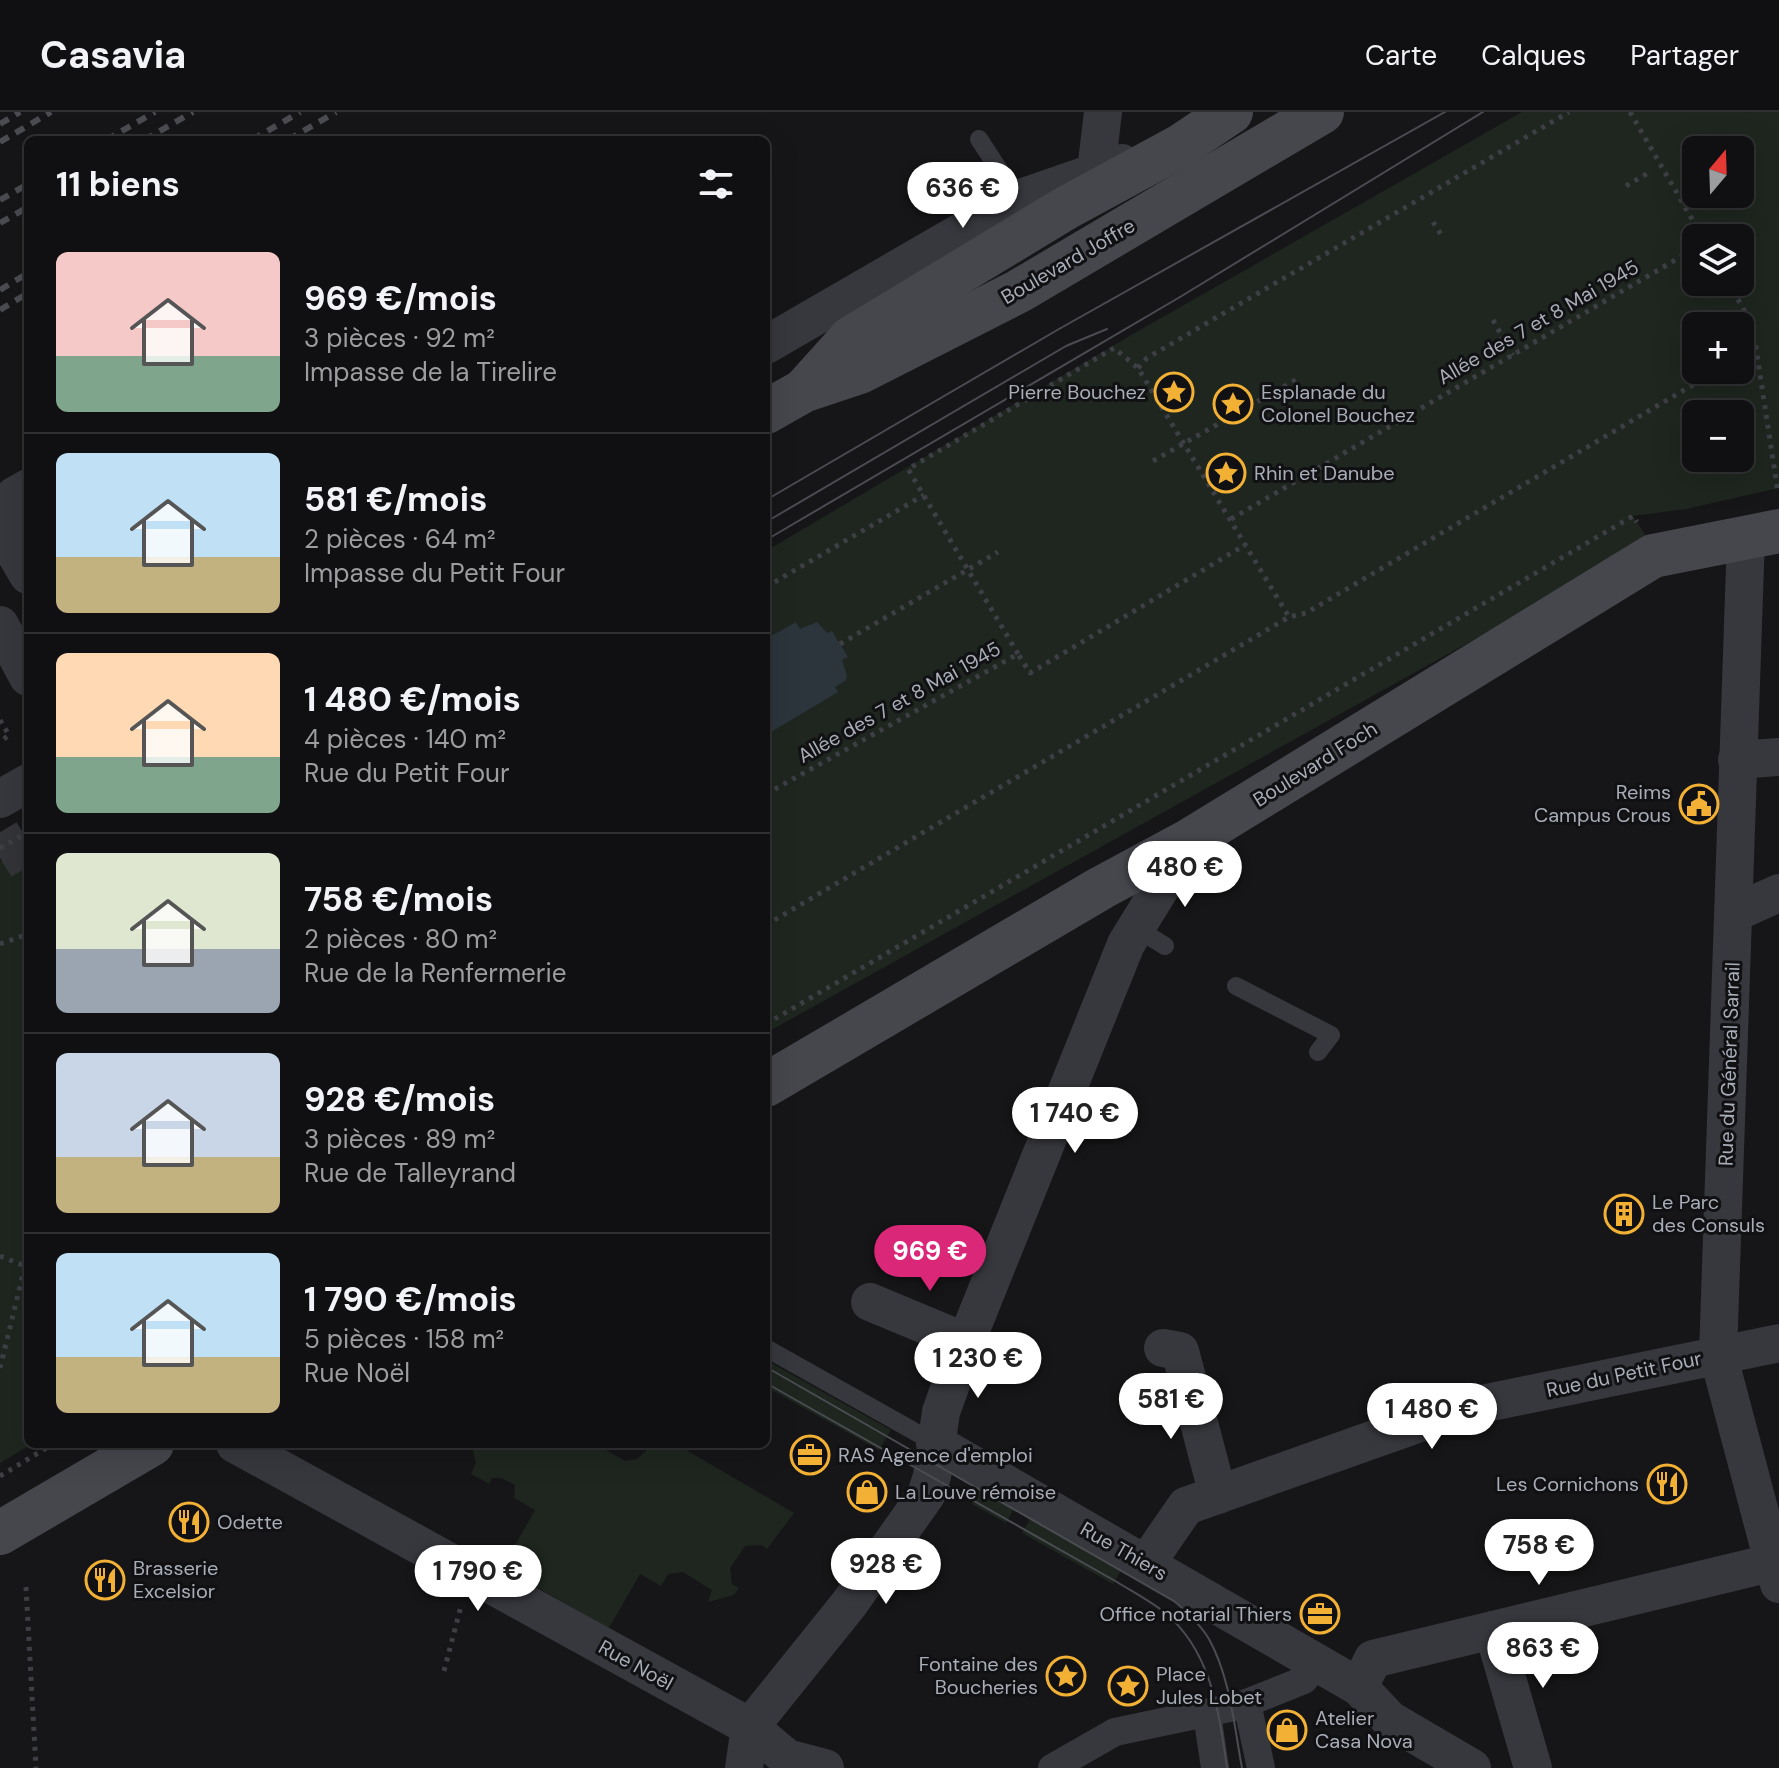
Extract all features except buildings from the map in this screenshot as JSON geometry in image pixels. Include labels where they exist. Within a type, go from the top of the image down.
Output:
[{"type":"main road","name":"Boulevard Joffre","points":[[784,402],[851,338],[1066,208],[1182,145],[1231,112]]},
{"type":"main road","name":"Boulevard Joffre","points":[[784,402],[860,372],[1019,291],[1322,112]]},
{"type":"main road","name":"Boulevard Foch","points":[[770,1083],[1101,888],[1190,840],[1653,556],[1762,534]]},
{"type":"main road","points":[[0,1533],[145,1448]]},
{"type":"street","points":[[1096,171],[1103,112]]},
{"type":"street","points":[[770,343],[1018,199],[1182,145]]},
{"type":"street","points":[[24,490],[14,496],[2,514],[7,539],[24,568]]},
{"type":"street","name":"Rue du Général Sarrail","points":[[1762,534],[1737,760],[1718,1354],[1777,1569]]},
{"type":"street","points":[[0,625],[24,670]]},
{"type":"street","points":[[1737,760],[1779,757]]},
{"type":"street","points":[[0,799],[24,785]]},
{"type":"street","points":[[744,1768],[750,1727],[849,1604],[926,1495],[932,1476],[941,1412],[966,1342],[1190,840]]},
{"type":"street","points":[[1101,888],[1143,940]]},
{"type":"street","points":[[1734,913],[1779,893]]},
{"type":"street","points":[[870,1302],[966,1342]]},
{"type":"street","name":"Rue du Petit Four","points":[[1146,1564],[1186,1506],[1462,1408],[1779,1343]]},
{"type":"street","points":[[1163,1348],[1180,1351],[1218,1495]]},
{"type":"street","name":"Rue Thiers","points":[[935,1443],[1359,1687],[1390,1720],[1472,1768]]},
{"type":"street","name":"Rue Noël","points":[[242,1448],[750,1727],[787,1758],[825,1768]]},
{"type":"street","points":[[1359,1687],[1373,1659],[1777,1569]]},
{"type":"street","points":[[1493,1630],[1533,1768]]},
{"type":"street","points":[[1052,1768],[1115,1732],[1247,1703],[1304,1680],[1312,1669]]},
{"type":"street","points":[[1247,1703],[1261,1768]]},
{"type":"street","points":[[1207,1714],[1215,1768]]},
{"type":"lane","points":[[979,139],[1018,199]]},
{"type":"lane","points":[[1236,986],[1331,1035],[1318,1052]]},
{"type":"lane","name":"Rue Thiers","points":[[770,1350],[935,1443]]},
{"type":"path","points":[[1138,368],[1147,358],[1569,112]]},
{"type":"path","points":[[1630,112],[1695,224]]},
{"type":"path","points":[[1626,186],[1648,173]]},
{"type":"path","points":[[1433,222],[1442,236]]},
{"type":"path","name":"Allée des 7 et 8 Mai 1945","points":[[1231,519],[1682,256]]},
{"type":"path","points":[[1736,296],[1748,317],[1756,348],[1778,493]]},
{"type":"path","points":[[1493,320],[1502,336],[1501,341],[1513,355]]},
{"type":"path","points":[[1018,654],[908,469],[1114,348],[1138,368],[1289,617]]},
{"type":"path","points":[[1153,461],[1299,378]]},
{"type":"path","points":[[770,923],[1289,617],[1306,613],[1694,384]]},
{"type":"path","points":[[770,585],[924,495]]},
{"type":"path","points":[[770,1022],[1633,516],[1650,542],[1653,556]]},
{"type":"path","name":"Allée des 7 et 8 Mai 1945","points":[[770,792],[1018,654],[1030,673],[1245,545]]},
{"type":"path","points":[[840,644],[998,552]]},
{"type":"path","points":[[0,720],[9,735],[0,742]]},
{"type":"path","points":[[0,848],[24,834]]},
{"type":"path","points":[[0,944],[24,935]]},
{"type":"path","points":[[0,1256],[24,1265]]},
{"type":"path","points":[[0,1368],[24,1274]]},
{"type":"path","points":[[0,1476],[46,1448]]},
{"type":"path","points":[[444,1671],[462,1602],[475,1576]]},
{"type":"path","points":[[26,1587],[36,1768]]},
{"type":"shaded area","points":[[1522,112],[1779,112],[1779,488],[1686,509],[1633,516],[1650,542],[770,1031],[770,549],[1133,334]]},
{"type":"shaded area","points":[[796,622],[800,629],[817,622],[827,633],[832,631],[848,657],[842,660],[847,676],[835,687],[838,692],[770,733],[770,637]]},
{"type":"shaded area","points":[[24,847],[25,1448],[0,1463],[0,861]]},
{"type":"shaded area","points":[[770,1362],[891,1430],[879,1450],[770,1389]]},
{"type":"shaded area","points":[[472,1448],[602,1448],[625,1461],[637,1459],[649,1448],[683,1448],[794,1513],[767,1549],[762,1545],[745,1546],[730,1568],[732,1584],[739,1588],[734,1595],[708,1602],[712,1590],[683,1572],[668,1574],[661,1586],[640,1574],[609,1628],[502,1568],[535,1510],[514,1498],[515,1485],[501,1478],[492,1478],[489,1484],[471,1474],[476,1463]]},
{"type":"shaded area","points":[[983,1484],[1017,1503],[1006,1523],[972,1504]]},
{"type":"shaded area","points":[[1033,1514],[1124,1565],[1113,1584],[1022,1533]]},
{"type":"tunnel","points":[[0,858],[24,843]]},
{"type":"tram line","points":[[770,498],[1059,329],[1445,112]]},
{"type":"tram line","points":[[770,538],[1180,297],[1483,112]]},
{"type":"tram line","points":[[770,520],[1066,346],[1107,329]]},
{"type":"tram line","points":[[770,1369],[1174,1601],[1202,1628],[1216,1654],[1230,1702],[1242,1768]]},
{"type":"tram line","points":[[770,1385],[1117,1582],[1164,1612],[1180,1627],[1202,1663],[1216,1704],[1227,1768]]},
{"type":"railway","points":[[0,124],[20,112]]},
{"type":"railway","points":[[0,142],[51,112]]},
{"type":"railway","points":[[113,136],[155,112]]},
{"type":"railway","points":[[151,136],[193,112]]},
{"type":"railway","points":[[259,136],[300,112]]},
{"type":"railway","points":[[295,136],[336,112]]},
{"type":"railway","points":[[0,200],[24,186]]},
{"type":"railway","points":[[0,223],[24,209]]},
{"type":"railway","points":[[0,290],[24,275]]},
{"type":"railway","points":[[0,310],[24,295]]},
{"type":"place","name":"Pierre Bouchez","points":[[1174,392]]},
{"type":"place","name":"Esplanade du Colonel Bouchez","points":[[1233,404]]},
{"type":"place","name":"Rhin et Danube","points":[[1226,473]]},
{"type":"place","name":"Reims Campus Crous","points":[[1699,804]]},
{"type":"place","name":"Le Parc des Consuls","points":[[1624,1214]]},
{"type":"place","name":"RAS Agence d'emploi","points":[[810,1455]]},
{"type":"place","name":"Les Cornichons","points":[[1667,1484]]},
{"type":"place","name":"La Louve rémoise","points":[[867,1492]]},
{"type":"place","name":"Odette","points":[[189,1522]]},
{"type":"place","name":"Brasserie Excelsior","points":[[105,1580]]},
{"type":"place","name":"Office notarial Thiers","points":[[1320,1614]]},
{"type":"place","name":"Fontaine des Boucheries","points":[[1066,1676]]},
{"type":"place","name":"Place Jules Lobet","points":[[1128,1686]]},
{"type":"place","name":"Atelier Casa Nova","points":[[1287,1730]]}]
